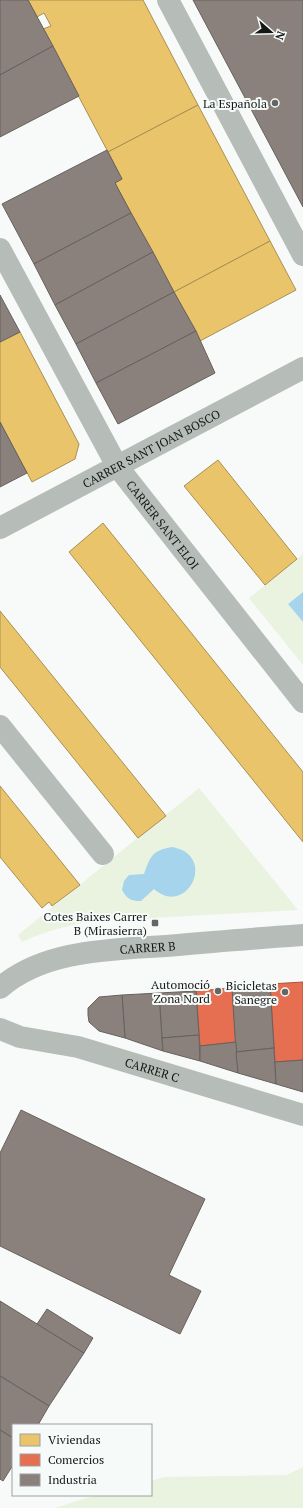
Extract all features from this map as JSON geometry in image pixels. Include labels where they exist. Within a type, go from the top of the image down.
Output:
[{"type":"street","points":[[168,0],[303,255]]},
{"type":"street","name":"CARRER SANT ELOI","points":[[0,250],[117,466],[303,702]]},
{"type":"street","name":"CARRER SANT JOAN BOSCO","points":[[0,528],[303,368]]},
{"type":"street","points":[[0,726],[103,854]]},
{"type":"street","name":"CARRER B","points":[[0,988],[21,974],[42,964],[85,953],[303,934]]},
{"type":"street","name":"CARRER C","points":[[0,1029],[20,1037],[78,1047],[303,1115]]},
{"type":"green space","points":[[303,554],[303,592],[288,604],[303,622],[303,665],[249,598]]},
{"type":"green space","points":[[199,788],[298,910],[95,921],[57,929],[22,942],[18,935]]},
{"type":"green space","points":[[303,1467],[303,1508],[55,1508],[93,1496],[152,1496],[152,1481],[164,1477],[287,1475]]},
{"type":"water","points":[[303,592],[303,622],[288,604]]},
{"type":"water","points":[[172,847],[183,850],[192,859],[195,868],[194,877],[190,886],[184,893],[175,896],[165,896],[154,889],[141,901],[132,900],[126,896],[122,890],[124,881],[129,875],[144,874],[151,858],[156,852]]},
{"type":"building: Viviendas","points":[[28,0],[143,0],[198,105],[108,152],[43,29],[51,26],[44,13],[37,17]]},
{"type":"building: Viviendas","points":[[198,105],[270,241],[174,292],[115,183],[122,179],[108,152]]},
{"type":"building: Viviendas","points":[[270,241],[296,290],[200,341],[174,292]]},
{"type":"building: Viviendas","points":[[20,332],[79,444],[75,459],[32,482],[0,422],[0,342]]},
{"type":"building: Viviendas","points":[[218,460],[297,559],[265,585],[184,486]]},
{"type":"building: Viviendas","points":[[103,523],[303,772],[303,842],[69,552]]},
{"type":"building: Viviendas","points":[[0,611],[166,816],[138,838],[0,667]]},
{"type":"building: Viviendas","points":[[0,786],[80,885],[52,906],[49,902],[42,908],[0,857]]},
{"type":"building: Comercios","points":[[303,982],[303,1060],[275,1062],[270,984]]},
{"type":"building: Comercios","points":[[232,988],[236,1042],[200,1046],[196,991]]},
{"type":"building: Industria","points":[[0,0],[28,0],[53,46],[0,75]]},
{"type":"building: Industria","name":"La Española","points":[[193,0],[303,0],[303,207]]},
{"type":"building: Industria","points":[[53,46],[79,96],[0,137],[0,75]]},
{"type":"building: Industria","points":[[107,150],[122,179],[115,183],[131,213],[34,264],[2,204]]},
{"type":"building: Industria","points":[[131,213],[153,252],[55,305],[34,264]]},
{"type":"building: Industria","points":[[153,252],[174,292],[76,344],[55,305]]},
{"type":"building: Industria","points":[[174,292],[196,331],[96,383],[76,344]]},
{"type":"building: Industria","points":[[0,295],[20,332],[0,342]]},
{"type":"building: Industria","points":[[196,331],[215,373],[118,424],[96,383]]},
{"type":"building: Industria","points":[[0,422],[27,473],[0,487]]},
{"type":"building: Industria","points":[[270,984],[274,1048],[236,1052],[232,988]]},
{"type":"building: Industria","points":[[196,991],[199,1035],[162,1038],[159,993]]},
{"type":"building: Industria","points":[[159,993],[163,1051],[125,1038],[122,995]]},
{"type":"building: Industria","points":[[122,995],[125,1038],[99,1031],[89,1022],[88,1015],[88,1008],[99,997]]},
{"type":"building: Industria","points":[[199,1035],[200,1061],[163,1051],[162,1038]]},
{"type":"building: Industria","points":[[236,1042],[238,1073],[200,1061],[200,1046]]},
{"type":"building: Industria","points":[[274,1048],[276,1084],[238,1073],[236,1052]]},
{"type":"building: Industria","points":[[303,1060],[303,1092],[276,1084],[275,1062]]},
{"type":"building: Industria","points":[[21,1110],[205,1199],[169,1275],[201,1291],[180,1334],[0,1246],[0,1153]]},
{"type":"building: Industria","points":[[0,1301],[84,1353],[49,1406],[0,1376]]},
{"type":"building: Industria","points":[[47,1309],[93,1338],[84,1353],[37,1324]]},
{"type":"building: Industria","points":[[0,1376],[49,1406],[39,1424],[12,1424],[12,1437],[0,1430]]},
{"type":"building: Industria","points":[[0,1430],[12,1437],[12,1467],[3,1481],[0,1479]]},
{"type":"place","name":"La Española","points":[[275,103]]},
{"type":"place","name":"Cotes Baixes Carrer B (Mirasierra)","points":[[155,923]]},
{"type":"place","name":"Automoció Zona Nord","points":[[218,991]]},
{"type":"place","name":"Bicicletas Sanegre","points":[[285,992]]}]
